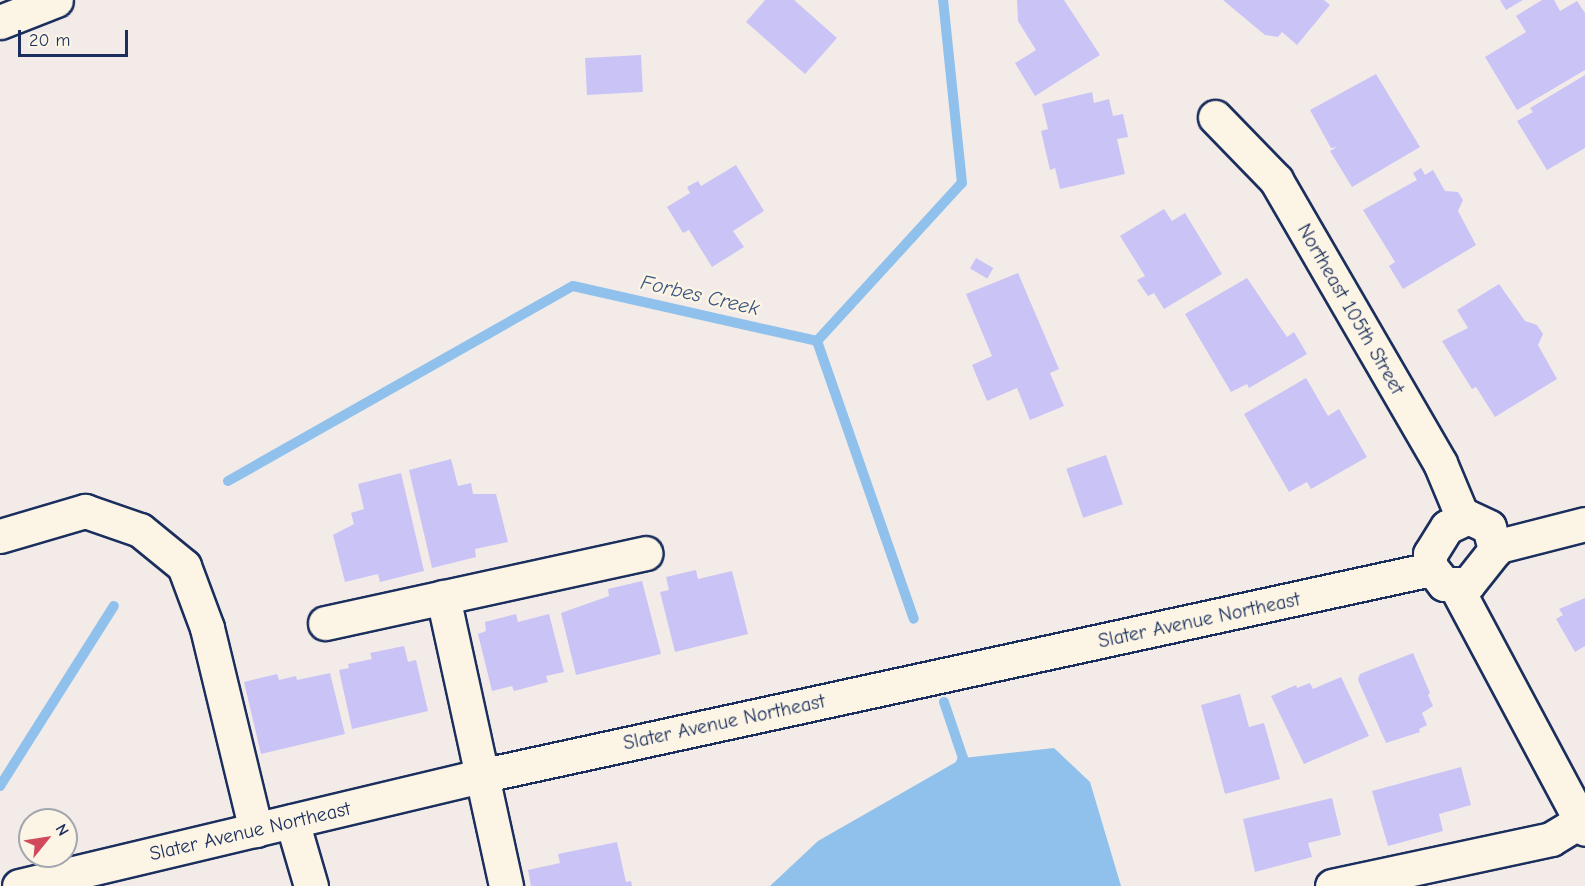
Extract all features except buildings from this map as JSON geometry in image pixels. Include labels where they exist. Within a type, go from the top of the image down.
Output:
[{"type":"main road","points":[[0,22],[56,0]]},
{"type":"main road","name":"Northeast 105th Street","points":[[1215,117],[1276,180],[1440,463],[1463,518]]},
{"type":"main road","points":[[0,536],[85,511],[140,530],[184,566],[207,628],[256,830]]},
{"type":"main road","points":[[1332,886],[1551,839],[1583,825],[1430,554],[1447,527],[1463,518],[1480,520],[1489,527],[1495,547]]},
{"type":"main road","points":[[1444,578],[1477,577],[1495,547],[1585,524]]},
{"type":"main road","points":[[325,623],[645,553]]},
{"type":"main road","name":"Slater Avenue Northeast","points":[[19,886],[480,776],[1444,578]]},
{"type":"main road","points":[[443,597],[480,776],[506,886]]},
{"type":"main road","points":[[292,821],[311,886]]},
{"type":"water","points":[[1054,748],[1090,782],[1121,886],[770,886],[818,841],[963,758]]},
{"type":"waterway","name":"Forbes Creek","points":[[228,481],[573,286],[817,341],[962,183],[943,0]]},
{"type":"waterway","points":[[817,341],[914,619]]},
{"type":"waterway","name":"Forbes Creek","points":[[0,786],[114,606]]},
{"type":"waterway","points":[[944,702],[963,758],[958,770]]}]
